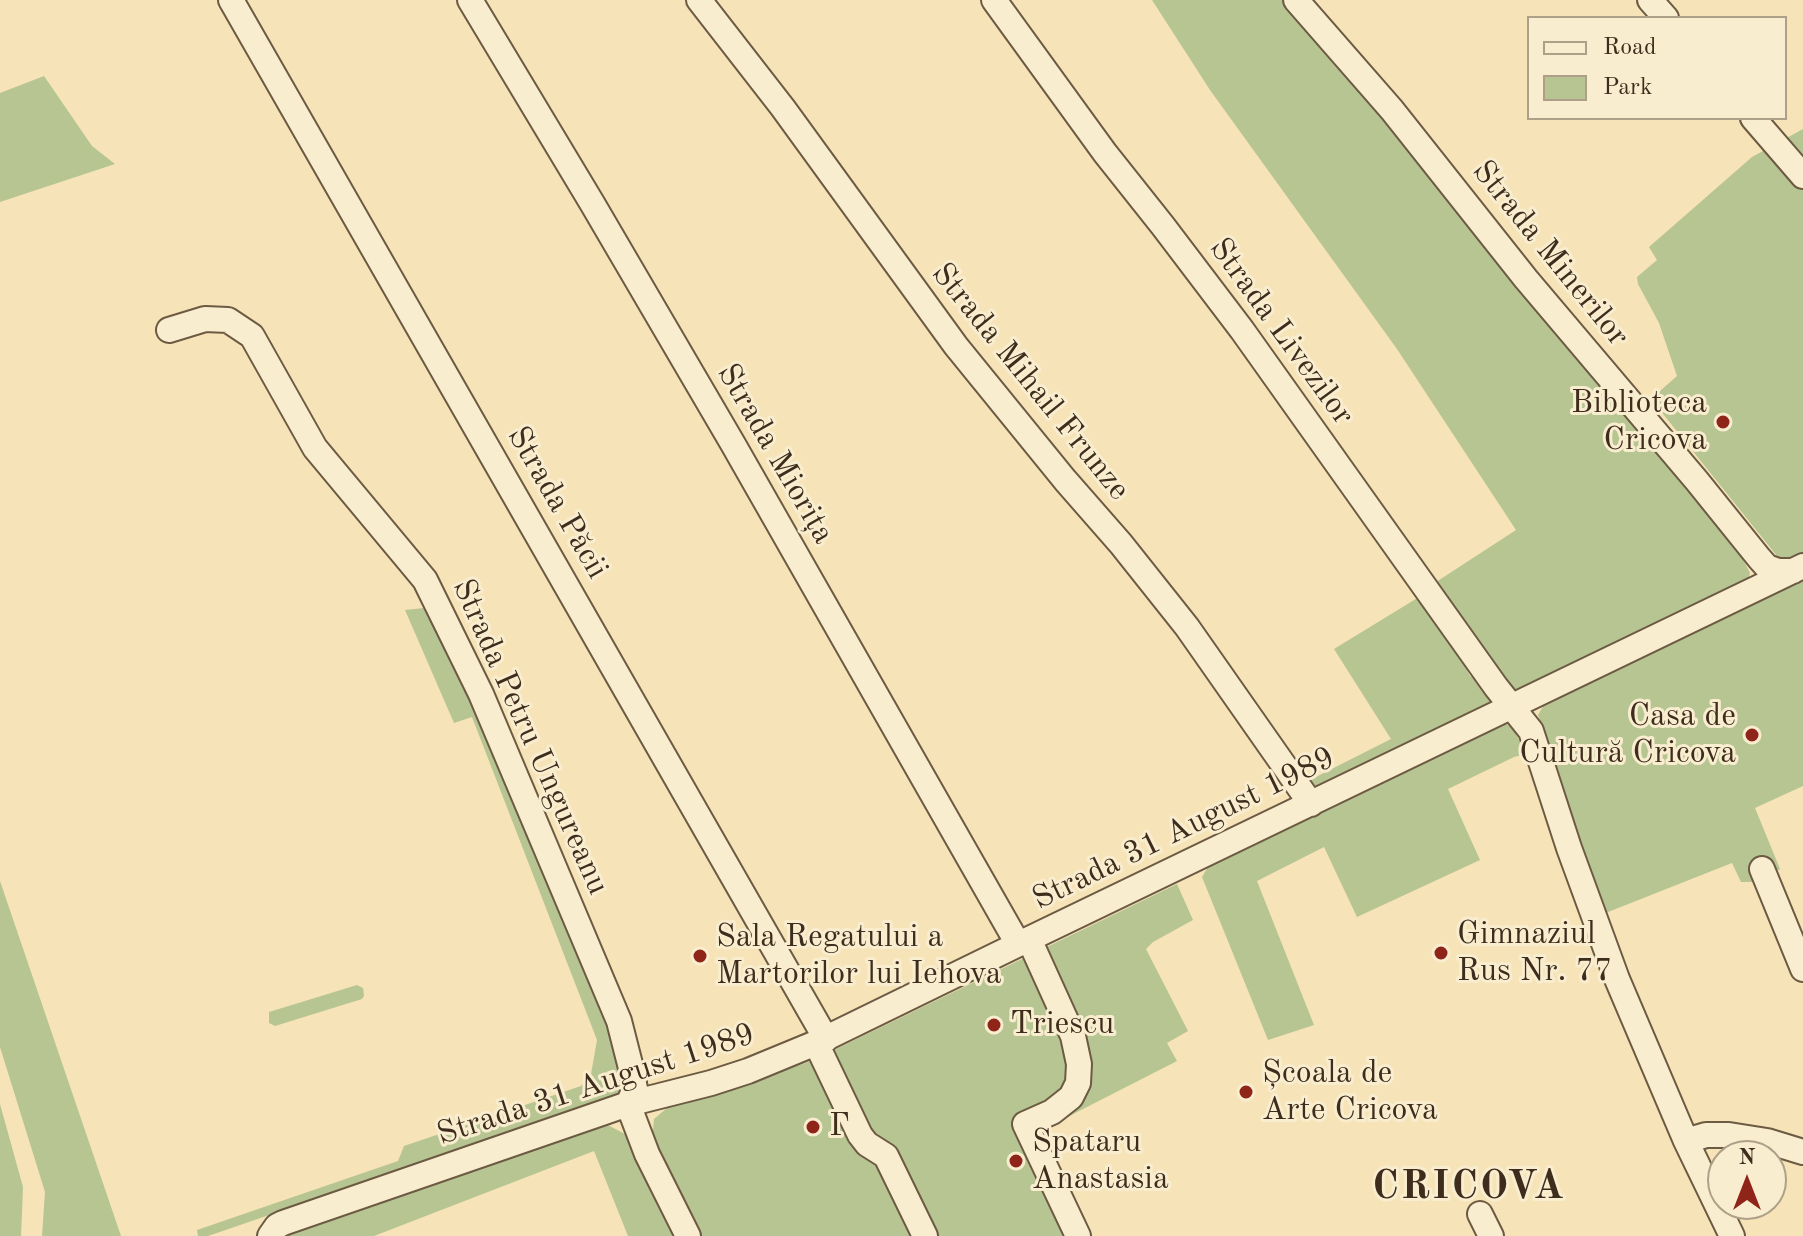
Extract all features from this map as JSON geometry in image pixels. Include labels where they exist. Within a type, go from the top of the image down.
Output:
[{"type":"street","name":"Strada Păcii","points":[[231,0],[821,1041],[860,1135],[867,1144],[886,1156],[925,1236]]},
{"type":"street","name":"Strada Miorița","points":[[470,0],[592,203],[1023,942],[1073,1036],[1079,1064],[1078,1083],[1071,1097],[1052,1112],[1025,1124],[1078,1236]]},
{"type":"street","name":"Strada Mihail Frunze","points":[[699,0],[783,108],[956,346],[1187,627],[1311,804]]},
{"type":"street","name":"Strada Livezilor","points":[[994,0],[1105,153],[1242,330],[1510,707],[1531,731],[1612,966],[1686,1141],[1732,1236]]},
{"type":"street","name":"Strada Minerilor","points":[[1296,0],[1392,110],[1526,279],[1759,558],[1767,567],[1778,571],[1798,568]]},
{"type":"street","points":[[1650,0],[1664,16]]},
{"type":"street","points":[[1755,120],[1803,176]]},
{"type":"street","name":"Strada Petru Ungureanu","points":[[169,330],[205,319],[228,320],[252,336],[315,448],[425,580],[481,694],[619,1021],[635,1089],[628,1104],[647,1154],[688,1236]]},
{"type":"street","name":"Strada 31 August 1989","points":[[270,1236],[283,1223],[628,1104],[735,1075],[821,1041],[1798,568]]},
{"type":"street","points":[[1762,869],[1803,969]]},
{"type":"street","points":[[1686,1141],[1706,1135],[1729,1135],[1767,1141],[1803,1152]]},
{"type":"street","points":[[1480,1214],[1491,1236]]},
{"type":"green space","points":[[1152,0],[1287,0],[1675,469],[1739,552],[1750,573],[1748,580],[1515,690],[1507,689],[1433,584],[1516,530],[1397,349],[1210,90]]},
{"type":"green space","points":[[44,76],[92,146],[115,164],[0,202],[0,93]]},
{"type":"green space","points":[[1803,129],[1803,552],[1781,561],[1651,399],[1677,376],[1659,323],[1637,277],[1657,260],[1649,247],[1752,157]]},
{"type":"green space","points":[[1803,576],[1803,786],[1755,808],[1780,869],[1758,882],[1741,882],[1732,863],[1603,914],[1538,715],[1545,703]]},
{"type":"green space","points":[[1419,597],[1446,629],[1470,676],[1486,685],[1494,700],[1314,789],[1302,784],[1391,739],[1334,649]]},
{"type":"green space","points":[[424,608],[437,616],[482,713],[625,1067],[625,1082],[616,1096],[208,1236],[198,1236],[197,1230],[398,1161],[404,1146],[581,1086],[591,1074],[597,1040],[472,717],[454,723],[405,610]]},
{"type":"green space","points":[[1503,723],[1512,726],[1526,754],[1448,789],[1480,860],[1357,917],[1324,847],[1257,881],[1314,1025],[1268,1040],[1202,877],[1208,867]]},
{"type":"green space","points":[[0,881],[121,1236],[42,1236],[45,1192],[0,1047]]},
{"type":"green space","points":[[1177,884],[1193,920],[1146,949],[1188,1031],[1167,1043],[1177,1061],[1040,1131],[1087,1236],[696,1236],[652,1141],[654,1119],[667,1108],[811,1061]]},
{"type":"green space","points":[[357,985],[363,988],[362,999],[275,1026],[269,1023],[269,1012]]},
{"type":"green space","points":[[0,1104],[23,1187],[21,1236],[0,1236]]},
{"type":"green space","points":[[604,1123],[625,1134],[676,1236],[628,1236],[594,1151],[374,1236],[281,1236]]},
{"type":"place","name":"Biblioteca Cricova","points":[[1723,422]]},
{"type":"place","name":"Casa de Cultură Cricova","points":[[1752,735]]},
{"type":"place","name":"Gimnaziul Rus Nr. 77","points":[[1441,953]]},
{"type":"place","name":"Sala Regatului a Martorilor lui Iehova","points":[[700,956]]},
{"type":"place","name":"Triescu","points":[[994,1025]]},
{"type":"place","name":"Școala de Arte Cricova","points":[[1246,1092]]},
{"type":"place","name":"Г","points":[[813,1127]]},
{"type":"place","name":"Spataru Anastasia","points":[[1016,1161]]},
{"type":"district","name":"CRICOVA","points":[[1469,1188]]}]
